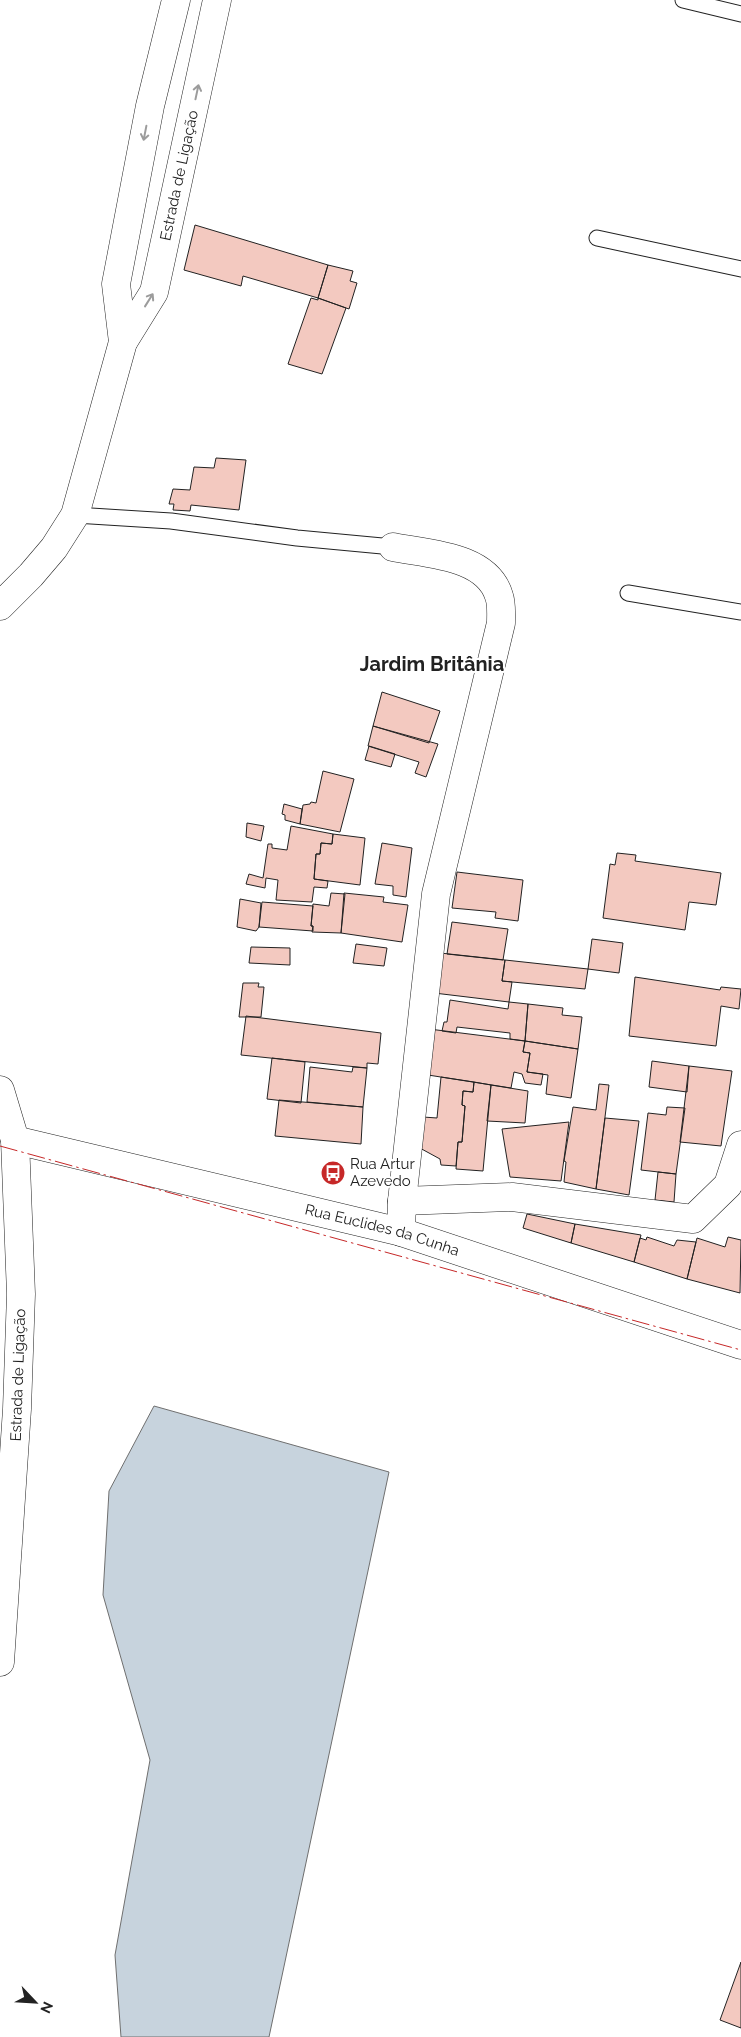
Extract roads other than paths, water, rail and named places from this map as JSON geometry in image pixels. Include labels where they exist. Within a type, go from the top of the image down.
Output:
[{"type":"street","name":"Estrada de Ligação","points":[[123,342],[116,284],[150,106],[176,0]]},
{"type":"street","name":"Estrada de Ligação","points":[[0,606],[48,555],[75,515],[123,342],[154,292],[217,0]]},
{"type":"street","points":[[393,546],[461,561],[484,572],[499,596],[501,623],[436,894],[402,1201],[401,1232]]},
{"type":"street","name":"Estrada de Ligação","points":[[0,1090],[15,1140],[21,1294],[18,1409],[0,1662]]},
{"type":"street","name":"Rua Euclides da Cunha","points":[[15,1140],[401,1232],[741,1345]]},
{"type":"street","points":[[402,1201],[512,1197],[693,1219],[728,1185],[741,1145]]},
{"type":"lane","points":[[683,0],[741,14]]},
{"type":"lane","points":[[597,238],[741,268]]},
{"type":"lane","points":[[75,515],[171,521],[297,538],[393,546]]},
{"type":"lane","points":[[628,593],[741,612]]},
{"type":"place","name":"Rua Artur Azevedo","points":[[333,1173]]},
{"type":"district","name":"Jardim Britânia","points":[[432,664]]}]
